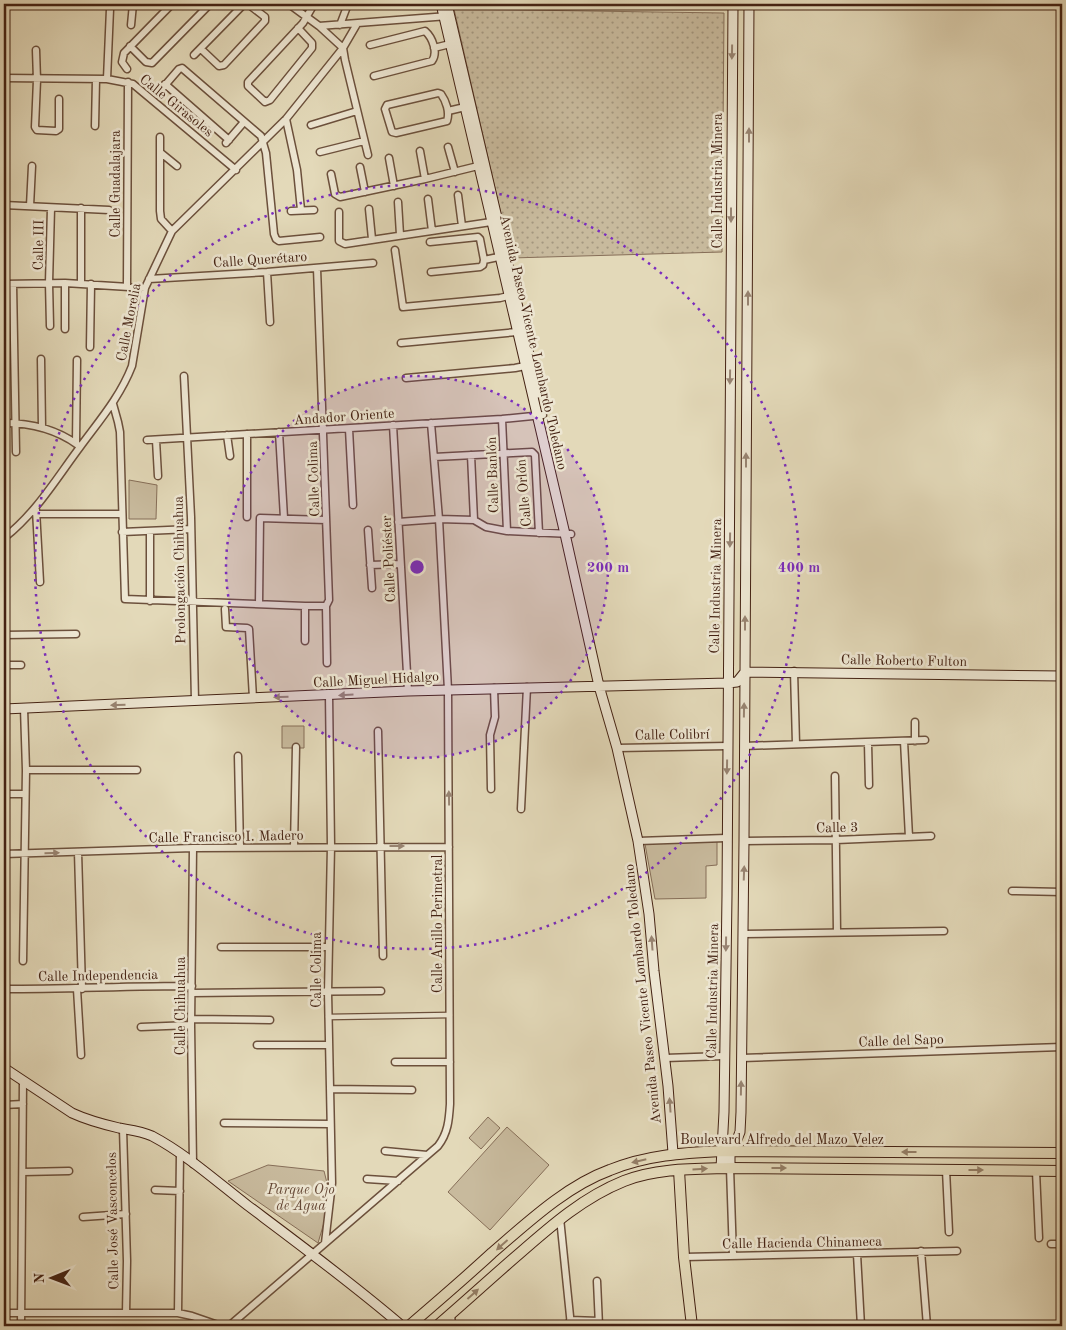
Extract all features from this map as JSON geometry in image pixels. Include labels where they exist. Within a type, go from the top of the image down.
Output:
[{"type":"main road","name":"Avenida Paseo Vicente Lombardo Toledano","points":[[441,4],[447,16],[568,534],[599,686],[617,748],[638,842],[649,914],[665,1058],[673,1153]]},
{"type":"main road","name":"Avenida Paseo Vicente Lombardo Toledano","points":[[448,4],[447,16],[450,44],[491,222],[503,256],[508,296],[525,366],[540,415]]},
{"type":"main road","name":"Calle Industria Minera","points":[[725,1168],[724,1056],[727,895],[733,4]]},
{"type":"main road","name":"Calle Industria Minera","points":[[726,1151],[740,1132],[741,1112],[749,4]]},
{"type":"main road","name":"Calle Roberto Fulton","points":[[745,672],[794,671],[1062,676]]},
{"type":"main road","points":[[728,683],[736,682],[745,672]]},
{"type":"main road","name":"Calle Miguel Hidalgo","points":[[4,709],[330,696],[408,691],[728,683]]},
{"type":"main road","points":[[727,895],[743,895]]},
{"type":"main road","points":[[4,1068],[84,1119],[151,1136],[180,1154],[373,1301],[402,1326]]},
{"type":"main road","points":[[724,1112],[734,1115],[741,1112]]},
{"type":"main road","name":"Boulevard Alfredo del Mazo Velez","points":[[409,1326],[523,1226],[553,1203],[585,1182],[608,1170],[626,1164],[673,1153],[726,1151],[1062,1153]]},
{"type":"main road","name":"Boulevard Alfredo del Mazo Velez","points":[[437,1326],[560,1218],[607,1189],[640,1176],[679,1170],[725,1168],[1062,1171]]},
{"type":"main road","points":[[679,1170],[684,1256],[692,1326]]},
{"type":"street","points":[[131,24],[133,4]]},
{"type":"street","points":[[127,69],[122,62],[124,53],[172,4]]},
{"type":"street","points":[[130,46],[146,62],[152,63],[210,4]]},
{"type":"street","points":[[194,55],[244,4]]},
{"type":"street","points":[[201,49],[219,66],[224,65],[265,21],[265,17],[248,4]]},
{"type":"street","points":[[289,4],[319,26],[343,48],[368,155]]},
{"type":"street","points":[[298,28],[312,43],[312,48],[270,100],[265,102],[248,86],[248,82],[298,28],[314,4]]},
{"type":"street","points":[[340,25],[348,4]]},
{"type":"street","points":[[107,79],[110,9]]},
{"type":"street","points":[[319,26],[447,16]]},
{"type":"street","name":"Calle Morelia","points":[[4,538],[36,511],[78,445],[112,404],[132,366],[145,288],[172,231],[286,119],[343,48],[358,24]]},
{"type":"street","points":[[370,45],[426,31],[434,48],[435,58],[432,62],[374,76]]},
{"type":"street","points":[[434,48],[450,44]]},
{"type":"street","points":[[36,50],[37,80],[34,127],[36,130],[56,131],[59,129],[60,99]]},
{"type":"street","points":[[160,91],[182,68],[260,136],[264,142],[266,153],[275,237],[279,241],[320,237]]},
{"type":"street","name":"Calle Girasoles","points":[[4,78],[37,80],[107,79],[128,82],[133,84],[236,170]]},
{"type":"street","points":[[94,126],[96,79]]},
{"type":"street","name":"Calle Guadalajara","points":[[127,287],[128,82]]},
{"type":"street","points":[[165,84],[228,141],[244,122]]},
{"type":"street","points":[[438,93],[443,96],[448,112],[448,119],[444,123],[393,134],[385,109],[388,104],[438,93]]},
{"type":"street","points":[[448,112],[465,107]]},
{"type":"street","points":[[311,125],[357,111]]},
{"type":"street","points":[[286,119],[297,170],[301,210]]},
{"type":"street","points":[[160,137],[160,214],[161,219],[172,231]]},
{"type":"street","points":[[320,152],[364,141]]},
{"type":"street","points":[[448,147],[454,172]]},
{"type":"street","points":[[420,151],[425,179]]},
{"type":"street","points":[[161,153],[177,166]]},
{"type":"street","points":[[389,158],[394,186]]},
{"type":"street","points":[[30,206],[32,166]]},
{"type":"street","points":[[331,174],[335,194],[340,196],[394,186],[478,166]]},
{"type":"street","points":[[360,167],[365,192]]},
{"type":"street","points":[[458,195],[462,226]]},
{"type":"street","points":[[428,199],[432,231]]},
{"type":"street","points":[[398,202],[400,235]]},
{"type":"street","points":[[4,205],[109,210]]},
{"type":"street","name":"Calle III","points":[[50,326],[51,208]]},
{"type":"street","points":[[81,208],[81,284]]},
{"type":"street","points":[[369,209],[372,239]]},
{"type":"street","points":[[291,211],[314,210]]},
{"type":"street","points":[[339,212],[339,241],[345,244],[491,222]]},
{"type":"street","points":[[430,242],[478,236],[484,260],[483,265],[480,267],[430,272]]},
{"type":"street","points":[[395,250],[401,305],[406,308],[508,296]]},
{"type":"street","points":[[484,260],[503,256]]},
{"type":"street","name":"Calle Querétaro","points":[[149,279],[373,263]]},
{"type":"street","name":"Calle Colima","points":[[317,268],[324,430],[328,603],[327,663]]},
{"type":"street","points":[[267,272],[270,322]]},
{"type":"street","points":[[4,284],[65,283],[145,288]]},
{"type":"street","points":[[65,283],[65,330]]},
{"type":"street","points":[[13,284],[16,452]]},
{"type":"street","points":[[90,347],[91,284]]},
{"type":"street","points":[[401,343],[517,332]]},
{"type":"street","points":[[41,359],[42,428]]},
{"type":"street","points":[[77,360],[78,445]]},
{"type":"street","points":[[406,378],[525,366]]},
{"type":"street","name":"Prolongación Chihuahua","points":[[184,376],[191,529],[194,701]]},
{"type":"street","points":[[112,404],[120,432],[125,599],[305,606],[328,603]]},
{"type":"street","name":"Andador Oriente","points":[[147,440],[349,429],[540,415]]},
{"type":"street","name":"Calle Banlón","points":[[502,419],[507,531]]},
{"type":"street","points":[[4,423],[16,423],[42,428],[65,436],[78,445]]},
{"type":"street","name":"Calle Anillo Perimetral","points":[[229,1326],[438,1146],[446,1133],[450,1104],[448,690],[439,519],[431,423]]},
{"type":"street","name":"Calle Poliéster","points":[[393,426],[408,691]]},
{"type":"street","points":[[349,429],[354,505]]},
{"type":"street","points":[[279,432],[284,518]]},
{"type":"street","points":[[247,434],[247,517]]},
{"type":"street","points":[[228,435],[230,456]]},
{"type":"street","points":[[156,440],[158,476]]},
{"type":"street","name":"Calle Orlón","points":[[503,453],[531,452],[535,455],[539,533]]},
{"type":"street","points":[[434,457],[503,453]]},
{"type":"street","points":[[471,455],[474,520]]},
{"type":"street","points":[[40,582],[36,511],[122,514]]},
{"type":"street","points":[[259,604],[260,518],[326,520]]},
{"type":"street","points":[[398,522],[439,519],[474,520],[486,527],[507,531],[568,534]]},
{"type":"street","points":[[122,532],[191,529]]},
{"type":"street","points":[[368,530],[372,588]]},
{"type":"street","points":[[150,532],[150,601]]},
{"type":"street","points":[[370,566],[400,564]]},
{"type":"street","points":[[305,606],[306,641]]},
{"type":"street","points":[[225,609],[226,627],[249,629],[253,698]]},
{"type":"street","points":[[4,635],[76,634]]},
{"type":"street","points":[[4,665],[21,665]]},
{"type":"street","points":[[794,671],[796,744]]},
{"type":"street","points":[[521,809],[527,687]]},
{"type":"street","points":[[491,789],[490,735],[495,717],[494,688]]},
{"type":"street","name":"Calle Colima","points":[[325,1243],[332,1183],[328,1017],[331,846],[330,696]]},
{"type":"street","points":[[23,961],[23,854],[26,770],[24,708]]},
{"type":"street","points":[[915,722],[915,740]]},
{"type":"street","points":[[378,731],[383,956]]},
{"type":"street","points":[[744,746],[925,740]]},
{"type":"street","points":[[904,741],[909,838]]},
{"type":"street","points":[[868,743],[869,785]]},
{"type":"street","name":"Calle Colibrí","points":[[617,748],[728,746]]},
{"type":"street","points":[[294,847],[296,747]]},
{"type":"street","points":[[238,756],[240,848]]},
{"type":"street","points":[[26,770],[137,770]]},
{"type":"street","points":[[835,776],[837,932]]},
{"type":"street","points":[[4,794],[25,794]]},
{"type":"street","name":"Calle 3","points":[[744,841],[931,836]]},
{"type":"street","points":[[638,842],[726,838]]},
{"type":"street","name":"Calle Francisco I. Madero","points":[[4,854],[194,848],[449,847]]},
{"type":"street","name":"Calle Chihuahua","points":[[193,1164],[191,1022],[194,848]]},
{"type":"street","points":[[78,852],[81,1055]]},
{"type":"street","points":[[1012,891],[1062,892]]},
{"type":"street","points":[[743,934],[944,931]]},
{"type":"street","points":[[221,947],[328,947]]},
{"type":"street","name":"Calle Independencia","points":[[4,989],[80,989],[136,986],[192,990],[381,991]]},
{"type":"street","points":[[328,1017],[450,1015]]},
{"type":"street","points":[[141,1027],[191,1022],[270,1020]]},
{"type":"street","points":[[257,1045],[329,1045]]},
{"type":"street","name":"Calle del Sapo","points":[[742,1058],[1062,1047]]},
{"type":"street","points":[[665,1058],[724,1056]]},
{"type":"street","points":[[395,1062],[450,1062]]},
{"type":"street","points":[[21,1326],[23,1081]]},
{"type":"street","points":[[330,1089],[412,1090]]},
{"type":"street","points":[[4,1105],[22,1104]]},
{"type":"street","points":[[224,1123],[330,1124]]},
{"type":"street","name":"Calle José Vasconcelos","points":[[123,1129],[126,1214],[126,1313]]},
{"type":"street","points":[[385,1151],[427,1155]]},
{"type":"street","points":[[178,1313],[180,1154]]},
{"type":"street","points":[[725,1168],[733,1256]]},
{"type":"street","points":[[23,1172],[69,1170]]},
{"type":"street","points":[[946,1170],[948,1232]]},
{"type":"street","points":[[1036,1171],[1039,1238]]},
{"type":"street","points":[[367,1180],[398,1181]]},
{"type":"street","points":[[155,1190],[180,1190]]},
{"type":"street","points":[[83,1217],[126,1214]]},
{"type":"street","points":[[560,1218],[571,1323],[599,1324],[597,1280]]},
{"type":"street","points":[[1051,1244],[1062,1244]]},
{"type":"street","name":"Calle Hacienda Chinameca","points":[[684,1256],[957,1251]]},
{"type":"street","points":[[921,1252],[927,1326]]},
{"type":"street","points":[[858,1254],[862,1326]]},
{"type":"street","points":[[4,1313],[178,1313],[221,1326]]},
{"type":"street","points":[[451,1314],[452,1326]]},
{"type":"green space","points":[[454,9],[724,13],[722,252],[511,258]]},
{"type":"green space","points":[[129,480],[157,485],[156,519],[129,519]]},
{"type":"green space","points":[[282,726],[304,726],[304,748],[282,748]]},
{"type":"green space","points":[[717,840],[717,865],[706,866],[706,898],[655,899],[645,844]]},
{"type":"green space","points":[[488,1117],[500,1128],[481,1149],[469,1138]]},
{"type":"green space","points":[[507,1127],[549,1165],[490,1230],[448,1192]]},
{"type":"green space","name":"Parque Ojo de Agua","points":[[268,1165],[324,1171],[331,1199],[318,1243],[228,1181]]}]
